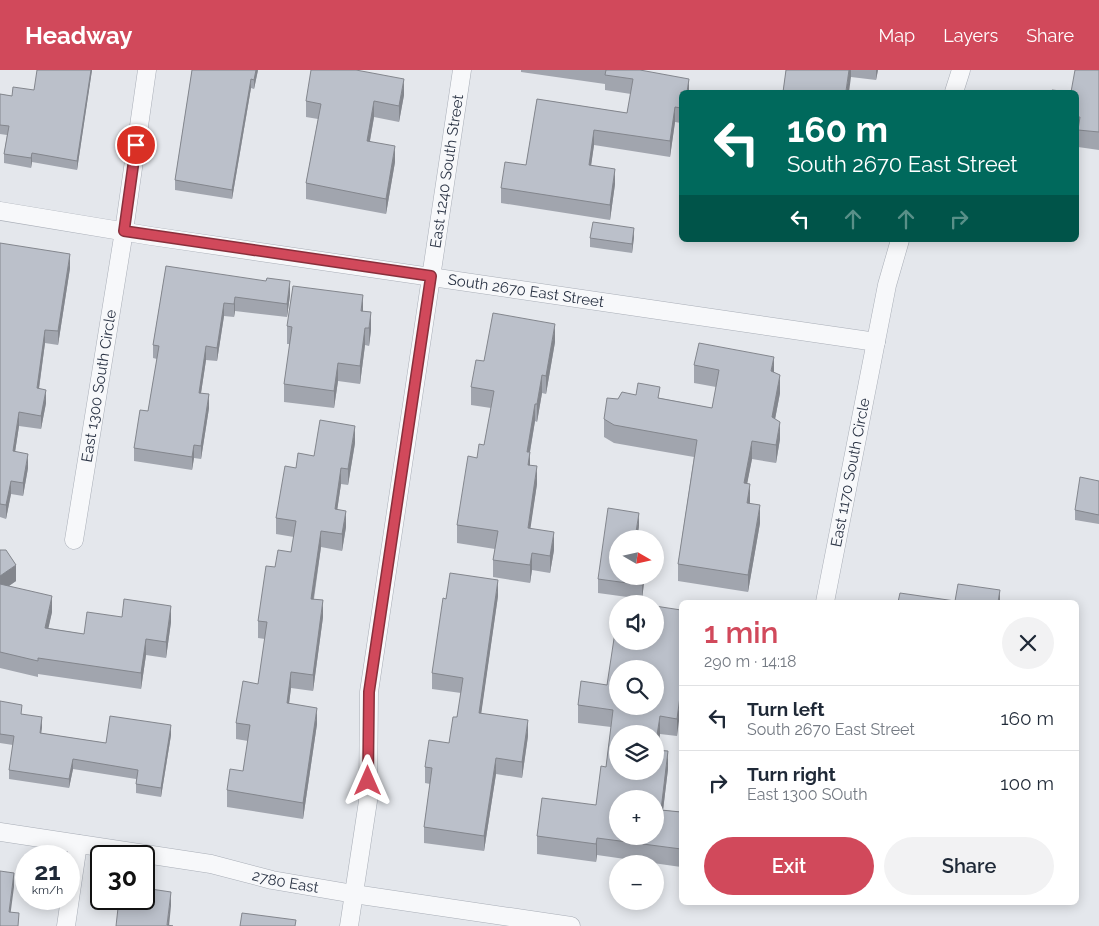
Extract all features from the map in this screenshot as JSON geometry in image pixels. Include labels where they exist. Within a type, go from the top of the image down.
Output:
[{"type":"street","name":"East 1300 South Circle","points":[[74,540],[124,231],[147,70]]},
{"type":"street","name":"East 1240 South Street","points":[[349,926],[368,801],[369,692],[462,70]]},
{"type":"street","points":[[955,90],[961,70]]},
{"type":"street","name":"South 2670 East Street","points":[[0,211],[876,342]]},
{"type":"street","name":"East 1170 South Circle","points":[[825,600],[887,285],[899,242]]},
{"type":"street","name":"2780 East","points":[[0,832],[211,864],[272,880],[354,894],[571,926]]},
{"type":"street","points":[[66,926],[78,844]]},
{"type":"building","points":[[37,70],[91,70],[77,161],[32,153],[31,158],[4,154],[9,126],[0,125],[0,94],[12,96],[13,87],[34,90]]},
{"type":"building","points":[[192,70],[256,70],[254,80],[251,79],[232,190],[175,180]]},
{"type":"building","points":[[311,70],[356,70],[404,79],[399,106],[374,101],[367,141],[395,146],[386,199],[306,183],[321,104],[306,101]]},
{"type":"building","points":[[606,70],[640,70],[689,79],[687,90],[679,90],[679,108],[675,107],[670,141],[594,130],[589,165],[615,169],[610,205],[501,188],[505,162],[526,165],[537,99],[627,113],[633,79],[605,75]]},
{"type":"building","points":[[786,70],[849,70],[846,90],[783,90]]},
{"type":"building","points":[[1075,70],[1099,70],[1099,132],[1079,130],[1079,90],[1071,90]]},
{"type":"building","points":[[593,222],[634,228],[632,244],[590,238]]},
{"type":"building","points":[[0,243],[70,254],[58,331],[45,330],[37,388],[46,390],[41,416],[19,412],[13,451],[28,454],[23,483],[11,481],[6,505],[0,504]]},
{"type":"building","points":[[166,266],[266,281],[267,278],[290,281],[287,304],[235,297],[234,304],[224,303],[217,348],[206,346],[199,393],[209,394],[201,446],[194,445],[192,457],[134,448],[140,410],[148,411],[159,346],[153,345]]},
{"type":"building","points":[[293,286],[363,295],[361,311],[371,312],[369,328],[365,328],[360,366],[338,363],[334,391],[284,384],[292,327],[287,326]]},
{"type":"building","points":[[493,313],[555,324],[546,376],[542,375],[537,404],[535,404],[527,452],[530,452],[528,465],[537,466],[528,528],[554,532],[550,556],[532,553],[530,565],[493,560],[498,531],[457,525],[468,456],[477,458],[479,444],[484,445],[494,391],[471,387],[476,360],[484,361]]},
{"type":"building","points":[[699,343],[774,357],[771,371],[780,375],[772,417],[780,422],[776,445],[752,441],[744,483],[750,484],[747,503],[760,505],[748,575],[678,564],[697,440],[614,425],[604,419],[607,398],[618,399],[622,392],[636,395],[638,383],[660,387],[658,398],[712,408],[719,370],[694,365]]},
{"type":"building","points":[[320,420],[355,426],[348,469],[341,468],[335,509],[346,511],[342,534],[321,531],[311,599],[323,600],[313,675],[291,672],[287,703],[317,708],[303,803],[227,790],[230,769],[243,771],[250,725],[236,723],[243,681],[258,684],[267,622],[258,621],[266,566],[275,567],[278,550],[291,552],[296,521],[276,518],[285,466],[296,468],[298,453],[314,456]]},
{"type":"building","points":[[1080,477],[1099,481],[1099,515],[1075,510]]},
{"type":"building","points":[[608,508],[639,513],[636,530],[609,530],[609,580],[598,579]]},
{"type":"building","points":[[0,550],[6,550],[16,565],[0,576]]},
{"type":"building","points":[[450,573],[498,580],[479,713],[528,720],[522,762],[496,758],[484,836],[424,827],[432,768],[425,767],[429,740],[449,743],[453,717],[457,717],[463,678],[432,673],[443,598],[446,599]]},
{"type":"building","points":[[0,584],[52,596],[45,628],[84,634],[87,612],[122,617],[124,599],[171,606],[166,642],[146,639],[141,673],[38,658],[38,661],[0,652]]},
{"type":"building","points":[[958,584],[1000,590],[998,600],[955,600]]},
{"type":"building","points":[[900,593],[948,600],[898,600]]},
{"type":"building","points":[[664,607],[679,610],[679,704],[677,719],[660,716],[659,725],[611,725],[612,715],[664,715],[664,660],[611,660],[612,650],[664,650]]},
{"type":"building","points":[[609,672],[609,709],[578,705],[581,681],[607,685]]},
{"type":"building","points":[[0,701],[22,705],[21,714],[42,717],[40,733],[106,743],[110,716],[171,725],[161,788],[136,784],[138,770],[73,759],[69,779],[9,770],[14,736],[0,734]]},
{"type":"building","points":[[609,743],[609,780],[664,780],[664,751],[668,751],[663,790],[609,790],[609,840],[597,838],[596,844],[537,836],[542,798],[596,805],[601,766],[606,767]]},
{"type":"building","points":[[664,810],[679,812],[679,849],[650,845],[664,845]]},
{"type":"building","points":[[0,871],[14,873],[9,912],[19,913],[18,926],[0,926]]},
{"type":"building","points":[[155,890],[171,892],[167,925],[173,926],[116,926],[118,910],[155,910]]},
{"type":"building","points":[[242,913],[296,920],[295,926],[240,926]]},
{"type":"route","points":[[136,145],[124,231],[431,276],[369,692],[368,781]]}]
